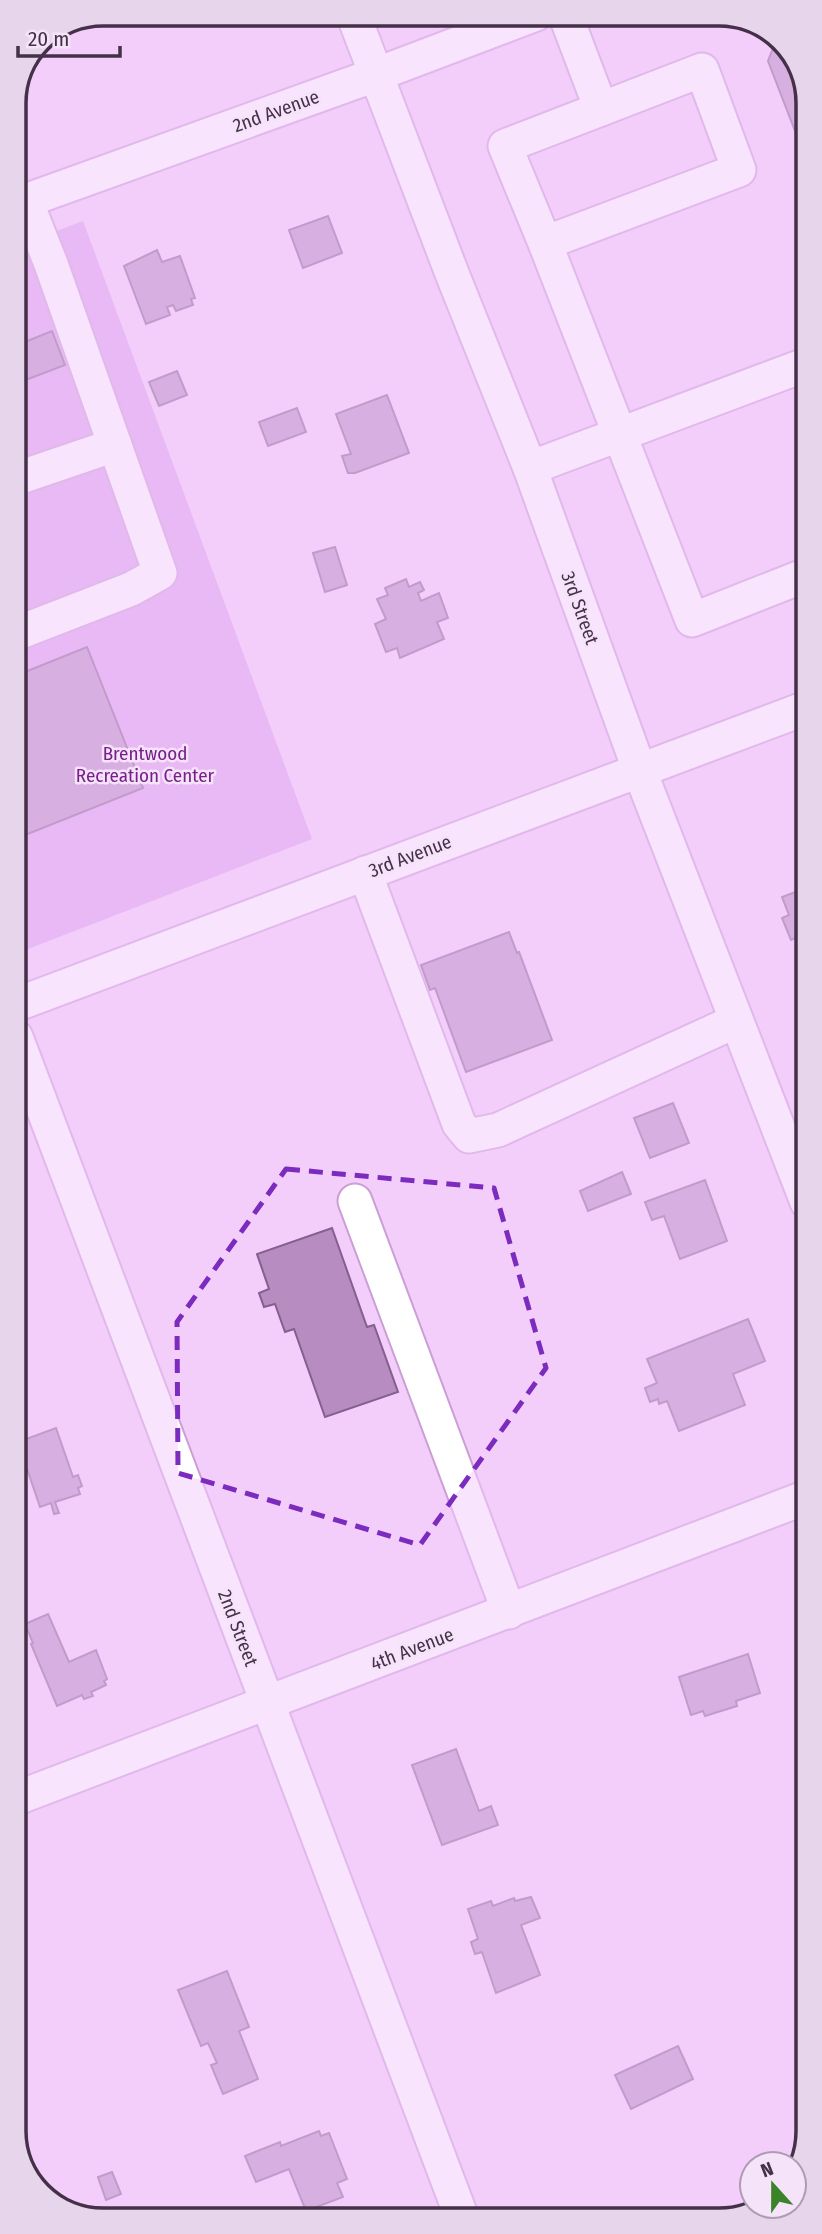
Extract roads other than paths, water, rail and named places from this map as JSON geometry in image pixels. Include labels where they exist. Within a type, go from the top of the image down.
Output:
[{"type":"street","name":"3rd Street","points":[[357,26],[530,468],[639,769],[796,1174]]},
{"type":"street","name":"2nd Avenue","points":[[26,201],[375,75],[484,26]]},
{"type":"street","points":[[570,26],[601,109]]},
{"type":"street","points":[[545,243],[739,170],[702,70],[505,146],[692,620],[796,579]]},
{"type":"street","points":[[26,218],[115,445],[160,573],[131,589],[26,630]]},
{"type":"street","points":[[530,468],[796,368]]},
{"type":"street","points":[[26,475],[115,445]]},
{"type":"street","name":"3rd Avenue","points":[[26,1000],[796,712]]},
{"type":"street","points":[[365,873],[459,1124],[469,1136],[498,1130],[736,1021]]},
{"type":"street","name":"2nd Street","points":[[26,1064],[458,2208]]},
{"type":"street","points":[[355,1201],[509,1612]]},
{"type":"street","name":"4th Avenue","points":[[26,1795],[796,1501]]},
{"type":"park label","name":"Brentwood Recreation Center","points":[[145,764]]}]
